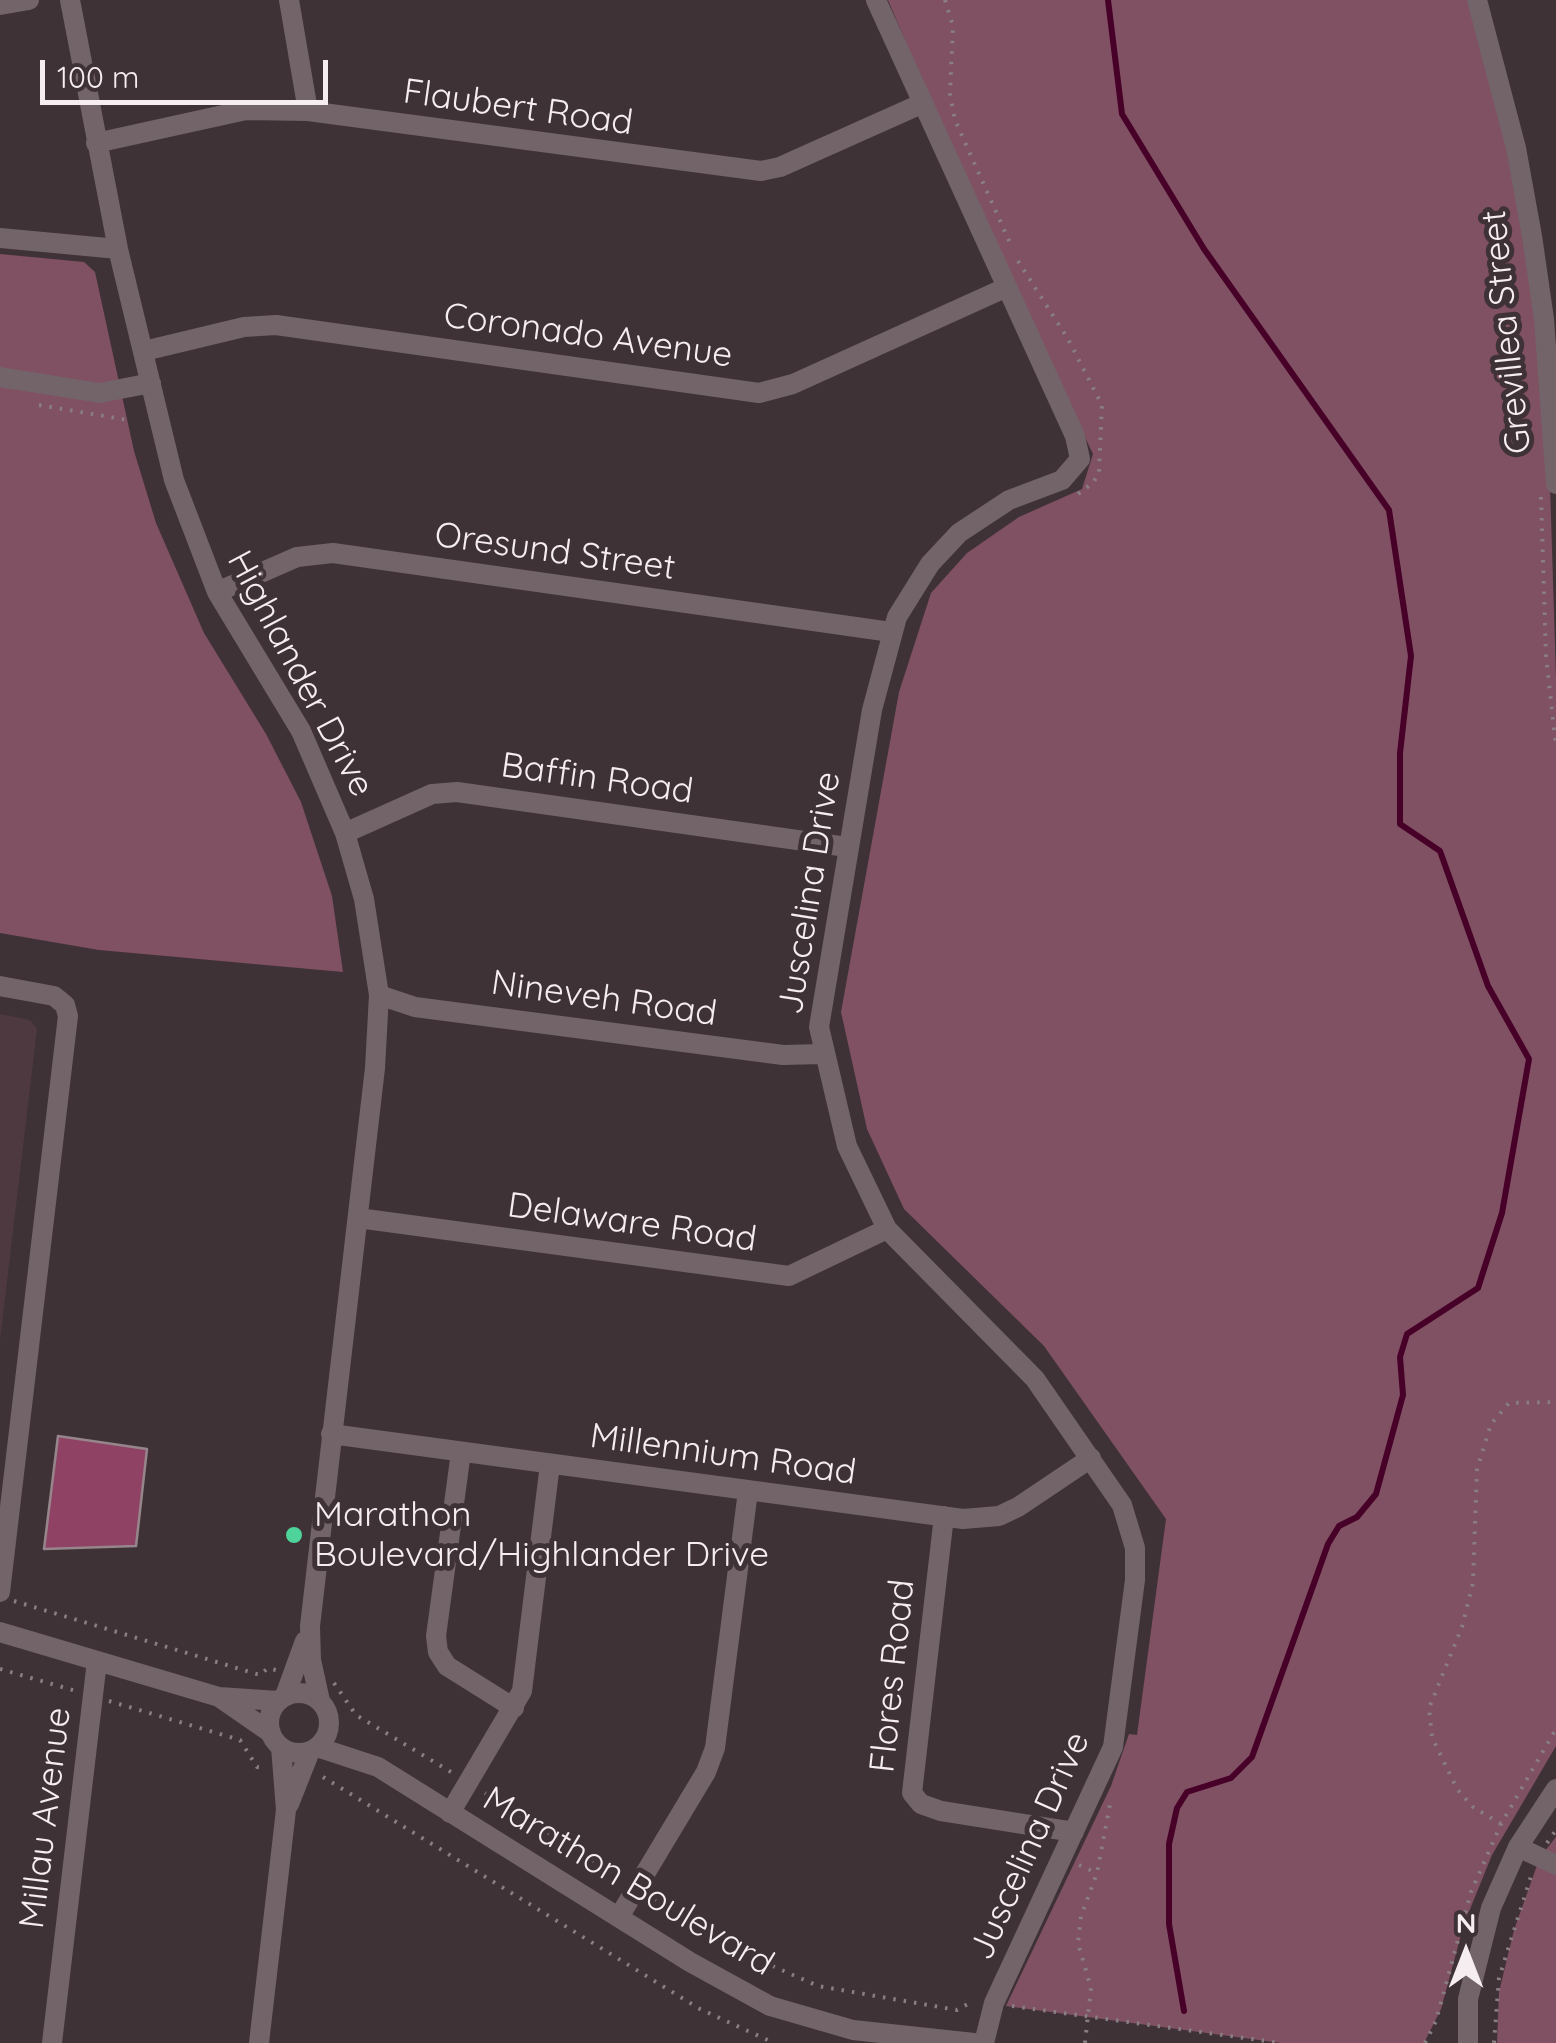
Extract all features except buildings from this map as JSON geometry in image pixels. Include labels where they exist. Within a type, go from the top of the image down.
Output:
[{"type":"street","points":[[0,5],[29,0]]},
{"type":"street","name":"Highlander Drive","points":[[70,0],[118,250],[174,480],[217,592],[301,731],[346,832],[364,899],[379,995],[358,1218],[310,1626],[320,1701]]},
{"type":"street","points":[[289,0],[308,111]]},
{"type":"street","name":"Juscelina Drive","points":[[876,0],[920,104],[1076,436],[1080,458],[1062,480],[1009,500],[959,533],[918,582],[891,632],[822,990],[822,1054],[847,1146],[887,1229],[1012,1352],[1092,1458],[1131,1526],[1135,1580],[1114,1747],[994,2003],[984,2043]]},
{"type":"street","name":"Grevillea Street","points":[[1477,0],[1516,148],[1532,236],[1544,319],[1548,482]]},
{"type":"street","name":"Flaubert Road","points":[[96,143],[246,110],[308,111],[761,171],[780,167],[920,104]]},
{"type":"street","points":[[0,238],[118,250]]},
{"type":"street","name":"Coronado Avenue","points":[[144,352],[244,327],[276,325],[759,393],[793,384],[1005,288]]},
{"type":"street","points":[[0,378],[112,394],[151,383]]},
{"type":"street","name":"Oresund Street","points":[[217,592],[297,556],[333,553],[891,632]]},
{"type":"street","name":"Baffin Road","points":[[346,832],[432,794],[457,792],[847,847]]},
{"type":"street","points":[[0,986],[54,996],[64,1005],[68,1016],[0,1594]]},
{"type":"street","name":"Nineveh Road","points":[[379,995],[454,1012],[784,1056],[822,1054]]},
{"type":"street","name":"Delaware Road","points":[[358,1218],[789,1276],[887,1229]]},
{"type":"street","name":"Millennium Road","points":[[331,1434],[944,1516],[998,1516],[1092,1458]]},
{"type":"street","points":[[461,1452],[436,1636],[438,1652],[447,1666],[514,1708]]},
{"type":"street","points":[[450,1813],[514,1708],[526,1673],[550,1464]]},
{"type":"street","points":[[619,1918],[706,1772],[715,1748],[748,1491]]},
{"type":"street","name":"Flores Road","points":[[944,1516],[912,1793],[920,1804],[941,1811],[1074,1832]]},
{"type":"street","name":"Highlander Drive","points":[[282,1698],[310,1626]]},
{"type":"street","points":[[0,1632],[219,1697],[282,1698],[304,1693],[320,1701],[330,1721],[327,1735],[292,1770]]},
{"type":"street","name":"Millau Avenue","points":[[52,2043],[98,1661]]},
{"type":"street","points":[[219,1697],[276,1740],[314,1749]]},
{"type":"street","points":[[259,2043],[292,1770],[276,1740],[270,1716],[282,1698]]},
{"type":"street","name":"Marathon Boulevard","points":[[330,1721],[378,1767],[619,1918],[759,2000],[851,2036],[974,2043]]},
{"type":"street","name":"Marathon Boulevard","points":[[314,1749],[378,1767]]},
{"type":"street","points":[[1463,2038],[1491,1908],[1518,1847],[1556,1789]]},
{"type":"street","points":[[1518,1847],[1548,1861]]},
{"type":"path","points":[[945,0],[953,26],[950,94],[954,120],[1019,262],[1068,339],[1102,404],[1099,472],[1094,483],[1069,498]]},
{"type":"path","points":[[36,404],[128,420]]},
{"type":"path","points":[[1548,482],[1546,656],[1556,747]]},
{"type":"path","points":[[1501,1824],[1473,1807],[1457,1789],[1432,1736],[1429,1708],[1470,1593],[1477,1470],[1491,1424],[1509,1403],[1556,1402]]},
{"type":"path","points":[[0,1594],[260,1675],[268,1668],[293,1674]]},
{"type":"path","points":[[0,1669],[240,1740],[257,1767],[329,1778],[700,2009],[774,2043]]},
{"type":"path","points":[[315,1680],[338,1684],[356,1714],[734,1948],[818,1986],[957,2010],[972,2000],[1281,2043]]},
{"type":"path","points":[[1424,2043],[1436,2021],[1470,1892],[1501,1824],[1556,1729]]},
{"type":"path","points":[[1085,2043],[1091,1988],[1078,1943],[1080,1916],[1097,1873],[1112,1789]]},
{"type":"path","points":[[1494,2043],[1498,1978],[1526,1886],[1548,1861],[1556,1830]]},
{"type":"shaded area","points":[[888,0],[1476,0],[1482,20],[1546,357],[1556,678],[1556,1746],[1492,1855],[1464,1924],[1441,2009],[1424,2043],[1281,2043],[1006,2006],[1111,1786],[1129,1734],[1137,1735],[1166,1519],[1044,1346],[904,1209],[867,1129],[841,1012],[899,692],[931,593],[967,553],[1019,517],[1082,489],[1093,454],[976,208]]},
{"type":"shaded area","points":[[0,254],[84,262],[95,272],[134,451],[156,523],[204,633],[266,734],[301,802],[332,896],[343,972],[99,950],[0,933]]},
{"type":"shaded area","points":[[0,1014],[30,1020],[37,1029],[0,1340]]},
{"type":"shaded area","points":[[1556,1837],[1556,2043],[1497,2043],[1499,1992],[1514,1930],[1540,1857]]},
{"type":"waterway","points":[[1108,0],[1122,114],[1204,249],[1389,510],[1411,656],[1400,753],[1400,824],[1440,851],[1488,986],[1529,1059],[1502,1213],[1478,1288],[1407,1334],[1400,1357],[1403,1395],[1376,1494],[1357,1517],[1339,1526],[1328,1544],[1252,1757],[1231,1778],[1187,1792],[1177,1808],[1169,1844],[1169,1924],[1184,2011]]},
{"type":"place","name":"Marathon Boulevard/Highlander Drive","points":[[294,1535]]}]
